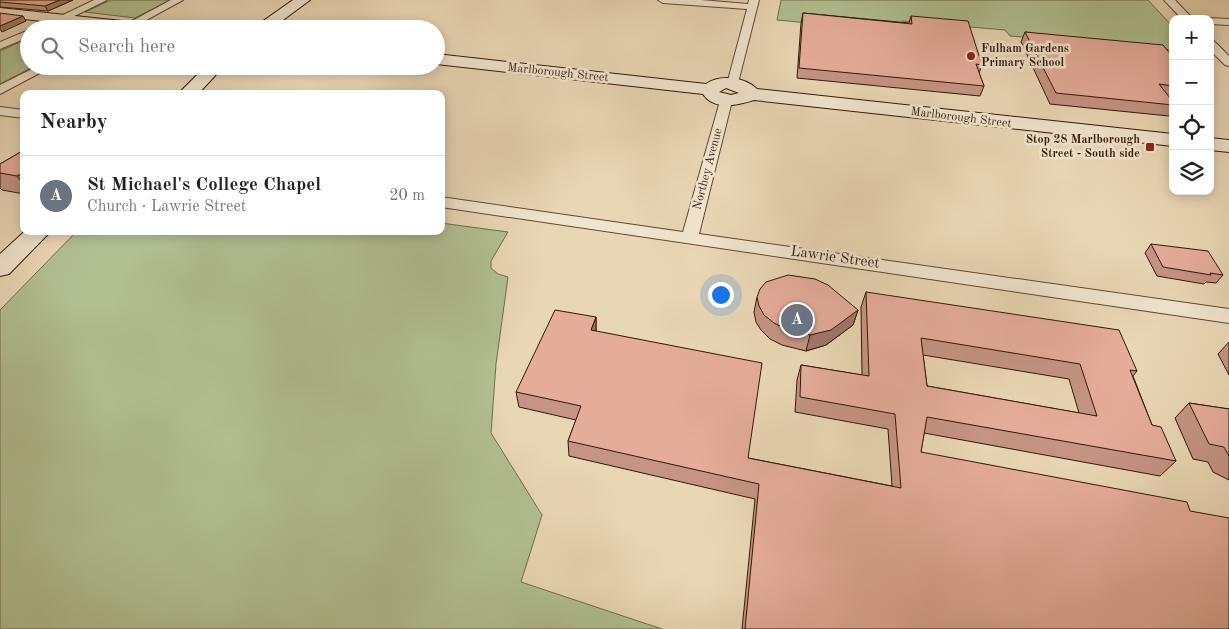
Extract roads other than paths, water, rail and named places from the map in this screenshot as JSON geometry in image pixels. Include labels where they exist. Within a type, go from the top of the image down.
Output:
[{"type":"street","points":[[60,19],[102,0]]},
{"type":"street","points":[[139,20],[178,0]]},
{"type":"street","points":[[273,20],[303,0]]},
{"type":"street","points":[[663,0],[754,3],[733,84]]},
{"type":"street","points":[[1169,0],[1184,15]]},
{"type":"street","points":[[0,12],[67,20]]},
{"type":"street","points":[[1214,21],[1229,22]]},
{"type":"street","points":[[0,46],[20,37]]},
{"type":"street","points":[[1214,47],[1229,63]]},
{"type":"street","name":"Marlborough Street","points":[[445,60],[710,90]]},
{"type":"street","points":[[0,90],[30,75]]},
{"type":"street","points":[[191,90],[207,75]]},
{"type":"street","points":[[720,84],[733,84],[746,88],[749,94],[744,99],[726,100],[713,96],[710,90],[720,84]]},
{"type":"street","name":"Marlborough Street","points":[[749,94],[1169,140]]},
{"type":"street","name":"Northey Avenue","points":[[690,237],[726,100]]},
{"type":"street","points":[[0,111],[20,114]]},
{"type":"street","points":[[1214,144],[1229,146]]},
{"type":"street","name":"Lawrie Street","points":[[445,203],[1229,316]]},
{"type":"street","points":[[0,268],[35,235]]},
{"type":"place","name":"Fulham Gardens Primary School","points":[[971,56]]},
{"type":"place","name":"Stop 28 Marlborough Street - South side","points":[[1150,147]]},
{"type":"place","name":"St Michael's College Chapel","points":[[797,320]]}]
